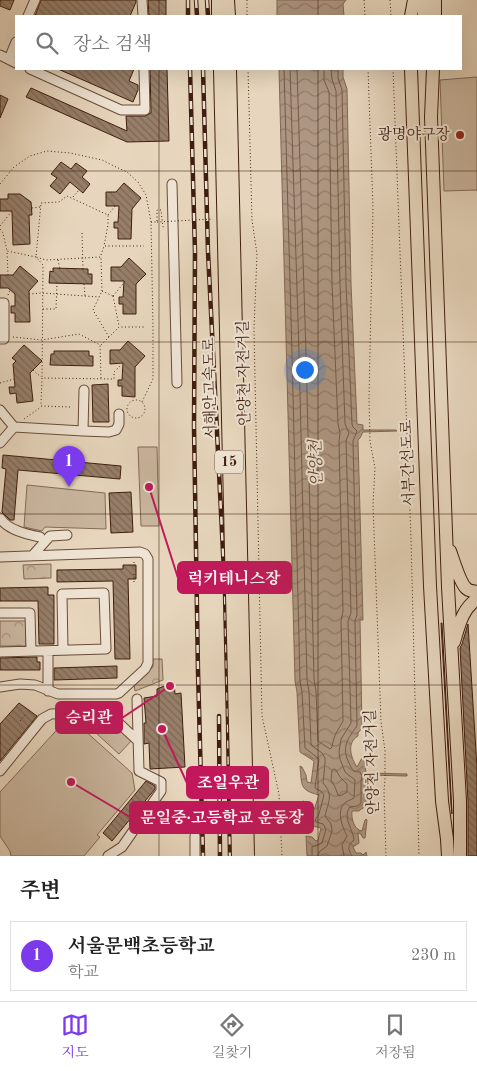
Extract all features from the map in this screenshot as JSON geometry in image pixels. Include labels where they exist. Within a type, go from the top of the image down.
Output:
[{"type":"highway","points":[[218,0],[218,15]]},
{"type":"highway","points":[[228,0],[229,15]]},
{"type":"highway","points":[[406,0],[410,15]]},
{"type":"highway","points":[[410,15],[414,0]]},
{"type":"highway","points":[[424,0],[424,15]]},
{"type":"highway","points":[[435,15],[436,0]]},
{"type":"highway","name":"서해안고속도로","points":[[220,70],[238,856]]},
{"type":"highway","name":"서해안고속도로","points":[[230,70],[248,856]]},
{"type":"highway","name":"서부간선도로","points":[[411,70],[430,586],[442,801],[448,856]]},
{"type":"highway","points":[[425,70],[431,117]]},
{"type":"highway","points":[[433,70],[431,117],[446,541],[460,801],[460,856]]},
{"type":"highway","points":[[446,541],[461,581],[466,588],[477,592]]},
{"type":"highway","points":[[451,649],[467,607],[477,599]]},
{"type":"highway","points":[[440,856],[442,801]]},
{"type":"highway","points":[[460,801],[469,856]]},
{"type":"street","points":[[28,15],[35,0]]},
{"type":"street","points":[[142,0],[143,15]]},
{"type":"street","points":[[0,67],[7,59],[15,44]]},
{"type":"street","points":[[32,70],[121,110],[145,110],[144,70]]},
{"type":"street","points":[[172,184],[177,383]]},
{"type":"street","points":[[0,303],[4,303],[2,337]]},
{"type":"street","points":[[83,432],[84,390]]},
{"type":"street","points":[[0,410],[14,427],[83,432],[109,432],[116,430],[119,424],[119,414]]},
{"type":"street","points":[[0,443],[14,427]]},
{"type":"street","points":[[0,518],[4,523],[26,534],[40,537]]},
{"type":"street","points":[[33,555],[50,536],[67,535]]},
{"type":"street","points":[[0,557],[140,552],[144,553],[148,559],[148,661],[145,668],[117,694],[58,694],[35,685],[20,684],[0,687]]},
{"type":"street","points":[[0,652],[106,650],[104,593],[62,594],[63,650]]},
{"type":"street","points":[[0,613],[30,613],[31,651]]},
{"type":"street","points":[[48,651],[48,691]]},
{"type":"street","points":[[108,856],[122,848],[161,791],[161,782],[139,771],[137,699]]},
{"type":"street","points":[[0,771],[42,719],[51,714],[107,712],[138,741]]},
{"type":"street","points":[[195,836],[195,856]]},
{"type":"path","points":[[247,0],[247,15]]},
{"type":"path","points":[[364,0],[365,15]]},
{"type":"path","points":[[390,0],[391,15]]},
{"type":"path","name":"안양천 자전거길","points":[[248,70],[252,220],[257,254],[254,329],[262,716],[279,794],[282,856]]},
{"type":"path","name":"안양천 자전거길","points":[[368,70],[373,208],[369,399],[370,441],[376,468],[373,504],[381,722],[385,751],[386,856]]},
{"type":"path","points":[[394,70],[411,538],[419,856]]},
{"type":"path","points":[[0,184],[14,167],[30,156],[47,151],[70,153],[102,160],[127,172],[138,182],[146,194],[151,222],[153,379],[142,402]]},
{"type":"path","points":[[72,198],[79,190]]},
{"type":"path","points":[[32,208],[41,206],[41,203],[59,202],[67,196],[108,215]]},
{"type":"path","points":[[41,206],[36,257],[42,265],[41,406]]},
{"type":"path","points":[[109,337],[93,310],[102,291],[101,257],[108,226],[108,215],[115,206]]},
{"type":"path","points":[[157,222],[157,210],[161,210],[164,227]]},
{"type":"path","points":[[8,275],[7,252],[0,228],[12,211]]},
{"type":"path","points":[[151,222],[213,219]]},
{"type":"path","points":[[82,233],[83,269]]},
{"type":"path","points":[[104,246],[144,246]]},
{"type":"path","points":[[7,252],[46,260],[101,257]]},
{"type":"path","points":[[58,260],[60,268]]},
{"type":"path","points":[[42,309],[56,309],[57,283]]},
{"type":"path","points":[[84,284],[85,296]]},
{"type":"path","points":[[113,296],[124,284]]},
{"type":"path","points":[[102,291],[113,296]]},
{"type":"path","points":[[29,294],[57,294],[99,298]]},
{"type":"path","points":[[113,296],[119,327]]},
{"type":"path","points":[[100,345],[119,327],[144,327]]},
{"type":"path","points":[[2,337],[42,340],[78,334],[100,345]]},
{"type":"path","points":[[100,345],[101,379]]},
{"type":"path","points":[[33,370],[42,378],[114,379],[114,372],[121,365]]},
{"type":"path","points":[[0,383],[14,379]]},
{"type":"path","points":[[131,401],[142,402],[145,410],[142,415],[136,418],[127,412],[127,406],[131,401]]},
{"type":"path","points":[[14,427],[41,406],[70,407]]},
{"type":"path","points":[[134,559],[134,568]]},
{"type":"path","points":[[134,574],[134,584]]},
{"type":"path","points":[[20,721],[26,714]]},
{"type":"green space","name":"광명야구장","points":[[477,77],[477,190],[444,191],[440,80]]},
{"type":"green space","points":[[138,447],[157,447],[159,526],[141,526]]},
{"type":"green space","points":[[27,485],[105,493],[106,529],[45,527],[42,531],[24,527]]},
{"type":"green space","points":[[51,564],[51,578],[24,579],[23,565]]},
{"type":"green space","points":[[0,621],[26,621],[26,646],[0,646]]},
{"type":"green space","points":[[153,659],[162,659],[163,680],[135,691],[134,684],[153,667]]},
{"type":"green space","points":[[109,719],[132,740],[119,754],[96,733]]},
{"type":"green space","points":[[73,720],[132,773],[135,790],[97,835],[100,837],[84,856],[11,856],[10,851],[0,836],[0,792],[65,721]]},
{"type":"water","points":[[277,0],[346,0],[343,4],[344,15],[277,15]]},
{"type":"water","name":"안양천","points":[[279,70],[343,70],[347,89],[351,284],[357,424],[363,425],[363,430],[397,431],[363,432],[358,440],[363,620],[360,620],[362,728],[352,743],[351,751],[357,767],[362,758],[364,759],[366,773],[407,774],[407,776],[368,775],[366,781],[366,806],[359,811],[352,811],[354,823],[359,830],[362,831],[365,820],[367,820],[365,838],[360,833],[358,834],[359,843],[353,847],[356,853],[363,855],[366,852],[367,856],[307,856],[306,836],[312,837],[316,841],[318,840],[321,828],[303,824],[305,814],[303,813],[302,802],[306,802],[313,813],[319,795],[305,789],[302,782],[300,766],[306,775],[307,782],[311,783],[314,761],[300,752],[295,681]]},
{"type":"building","points":[[0,0],[14,0],[10,10],[0,6]]},
{"type":"building","points":[[41,0],[136,0],[130,15],[35,15]]},
{"type":"building","points":[[148,0],[166,0],[166,15],[149,15]]},
{"type":"building","points":[[60,70],[134,70],[129,81],[138,85],[138,90],[133,102]]},
{"type":"building","points":[[150,70],[167,70],[169,141],[127,142],[26,97],[31,88],[127,131],[126,116],[145,116],[151,113]]},
{"type":"building","points":[[0,95],[8,99],[0,118]]},
{"type":"building","points":[[61,162],[71,169],[76,163],[87,171],[82,177],[90,184],[83,193],[70,182],[60,194],[50,186],[57,178],[51,174]]},
{"type":"building","points":[[124,183],[141,198],[132,209],[131,239],[118,239],[118,228],[114,228],[114,222],[118,222],[119,206],[106,206],[106,192],[116,192]]},
{"type":"building","points":[[8,194],[20,194],[31,202],[32,215],[29,215],[30,244],[13,245],[12,211],[0,211],[0,199],[8,199]]},
{"type":"building","points":[[129,258],[146,274],[136,284],[136,314],[123,314],[123,304],[119,304],[119,297],[123,297],[124,281],[111,281],[111,267],[121,267]]},
{"type":"building","points":[[20,266],[38,281],[29,291],[30,322],[15,322],[15,313],[11,313],[11,306],[15,306],[15,294],[8,288],[0,288],[0,275],[13,275]]},
{"type":"building","points":[[53,268],[88,269],[88,274],[92,274],[92,284],[49,283],[50,271],[53,272]]},
{"type":"building","points":[[128,341],[145,356],[135,367],[135,397],[122,396],[122,386],[118,386],[118,380],[122,380],[123,363],[110,364],[110,350],[120,350]]},
{"type":"building","points":[[24,345],[42,361],[30,373],[33,401],[17,403],[16,393],[10,394],[9,387],[15,387],[13,364],[16,361],[12,358]]},
{"type":"building","points":[[54,351],[89,351],[89,356],[93,356],[93,366],[50,365],[51,354],[54,354]]},
{"type":"building","points":[[108,384],[109,422],[93,422],[92,385]]},
{"type":"building","points":[[3,455],[121,466],[120,479],[18,470],[14,520],[10,520],[2,512],[6,469],[2,468]]},
{"type":"building","points":[[131,492],[133,532],[111,533],[109,493]]},
{"type":"building","points":[[123,565],[136,565],[136,579],[128,579],[130,659],[115,659],[113,581],[57,582],[57,570],[123,569]]},
{"type":"building","points":[[48,587],[48,595],[54,595],[54,644],[39,644],[38,601],[0,601],[0,588]]},
{"type":"building","points":[[442,623],[452,814],[451,804]]},
{"type":"building","points":[[468,624],[477,768],[477,856],[468,856],[468,801],[460,648]]},
{"type":"building","points":[[37,657],[37,662],[40,662],[40,670],[0,670],[0,658]]},
{"type":"building","points":[[117,666],[117,678],[54,680],[54,668]]},
{"type":"building","points":[[174,682],[175,694],[181,693],[185,767],[150,769],[149,743],[144,744],[144,723],[146,723],[144,698],[157,696],[157,689]]},
{"type":"building","points":[[19,703],[37,716],[0,761],[0,724]]},
{"type":"building","points":[[146,781],[155,786],[155,789],[112,841],[103,833]]},
{"type":"railway","points":[[188,0],[188,15]]},
{"type":"railway","points":[[196,0],[197,15]]},
{"type":"railway","points":[[207,0],[208,15]]},
{"type":"railway","points":[[190,70],[195,252],[194,427],[203,856]]},
{"type":"railway","points":[[203,70],[208,252],[225,592],[230,856]]},
{"type":"railway","points":[[219,716],[220,856]]},
{"type":"place","name":"광명야구장","points":[[460,135]]},
{"type":"place","name":"서울문백초등학교","points":[[69,487]]},
{"type":"place","name":"럭키테니스장","points":[[149,487]]},
{"type":"place","name":"승리관","points":[[170,686]]},
{"type":"place","name":"조일우관","points":[[162,729]]},
{"type":"place","name":"문일중·고등학교 운동장","points":[[71,782]]}]
